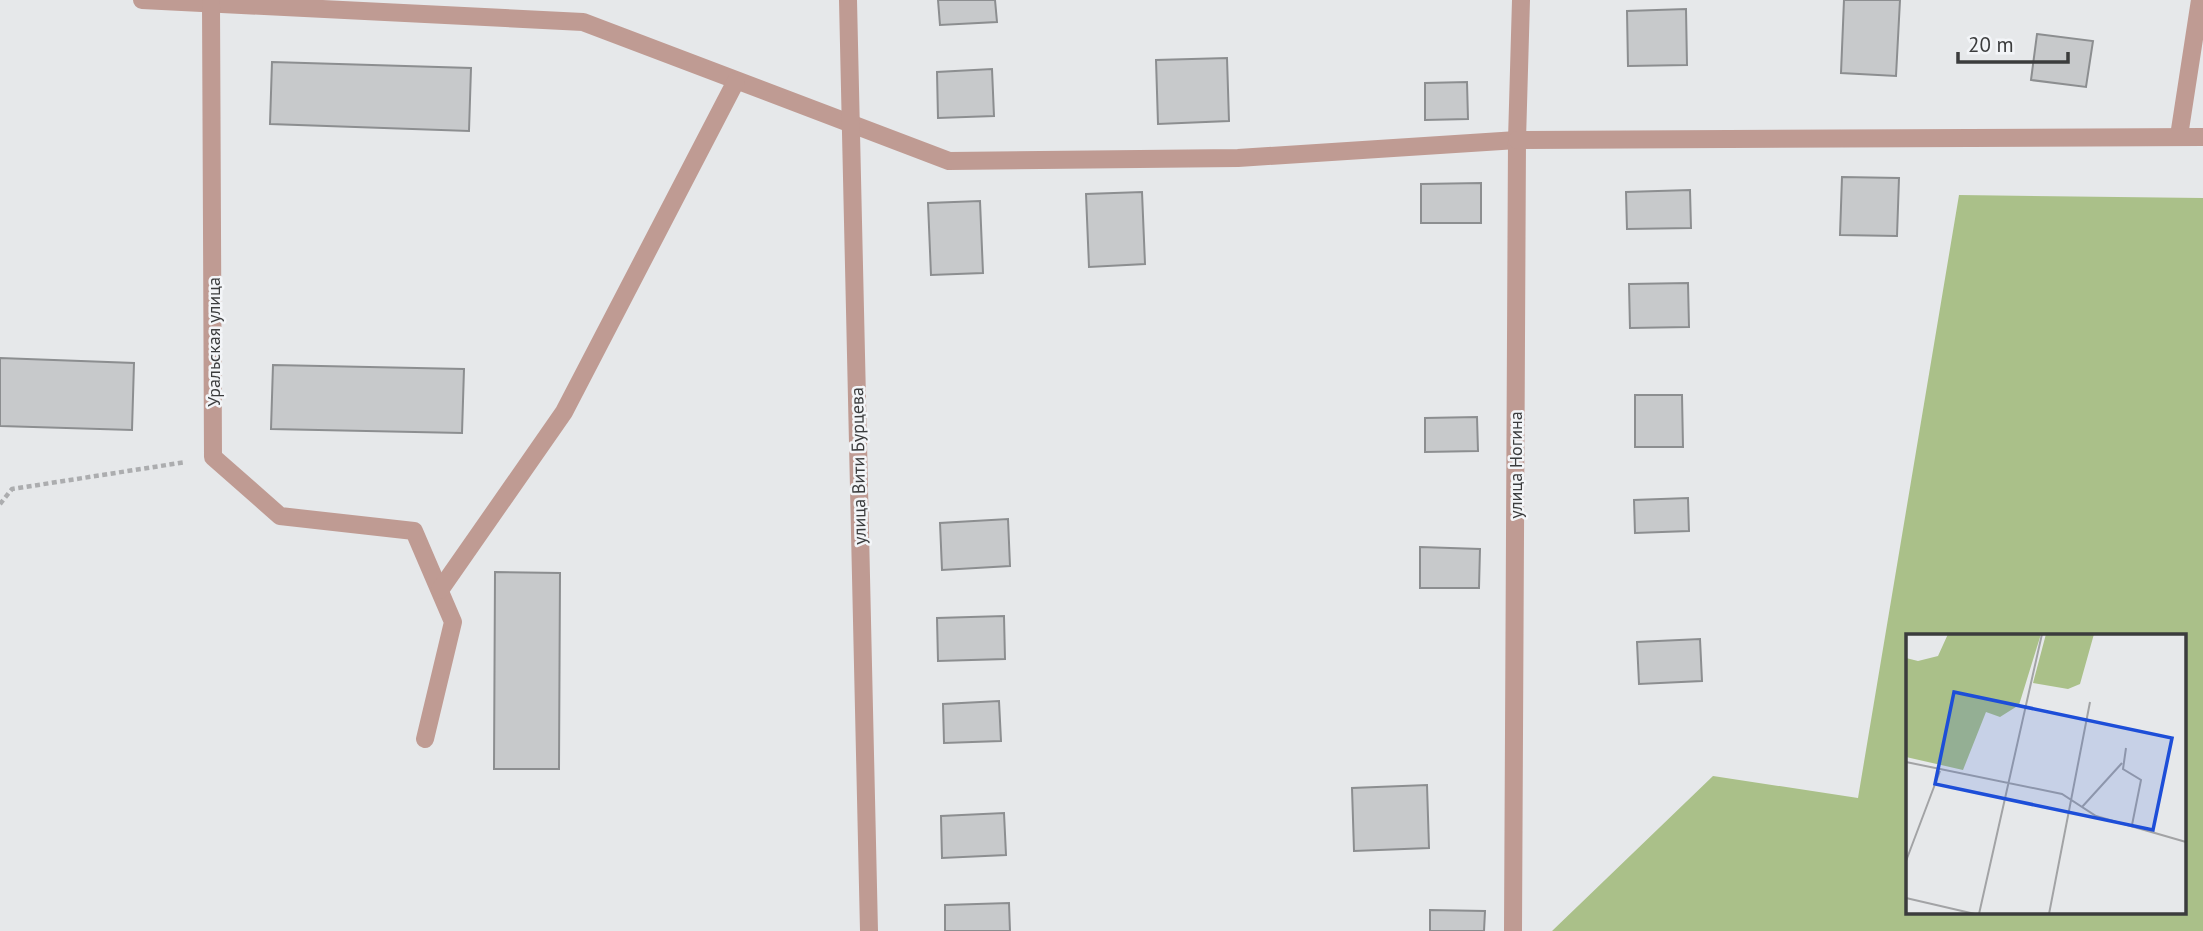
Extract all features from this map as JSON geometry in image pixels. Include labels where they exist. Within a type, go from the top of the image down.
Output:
[{"type":"street","points":[[142,0],[583,22],[950,161],[1238,158],[1517,140],[2203,138]]},
{"type":"street","name":"улица Вити Бурцева","points":[[848,0],[869,931]]},
{"type":"street","name":"улица Ногина","points":[[1513,931],[1517,140],[1521,0]]},
{"type":"street","points":[[2179,136],[2200,0]]},
{"type":"street","name":"Уральская улица","points":[[211,4],[213,457]]},
{"type":"street","points":[[440,590],[564,412],[736,81]]},
{"type":"street","points":[[213,457],[280,516],[414,531],[453,622],[425,739]]},
{"type":"path","points":[[0,504],[12,489],[213,457]]},
{"type":"green space","points":[[1959,195],[2203,198],[2203,931],[1552,931],[1713,776],[1858,798]]},
{"type":"building","points":[[938,0],[995,0],[997,22],[940,25]]},
{"type":"building","points":[[1844,0],[1900,0],[1896,76],[1841,73]]},
{"type":"building","points":[[1686,9],[1687,65],[1628,66],[1627,11]]},
{"type":"building","points":[[2037,34],[2093,41],[2086,87],[2031,80]]},
{"type":"building","points":[[1227,58],[1229,121],[1158,124],[1156,60]]},
{"type":"building","points":[[272,62],[471,68],[469,131],[270,124]]},
{"type":"building","points":[[992,69],[994,116],[938,118],[937,72]]},
{"type":"building","points":[[1467,82],[1468,119],[1425,120],[1425,83]]},
{"type":"building","points":[[1842,177],[1899,178],[1897,236],[1840,235]]},
{"type":"building","points":[[1481,183],[1481,223],[1421,223],[1421,184]]},
{"type":"building","points":[[1690,190],[1691,228],[1627,229],[1626,192]]},
{"type":"building","points":[[1142,192],[1145,264],[1089,267],[1086,194]]},
{"type":"building","points":[[980,201],[983,273],[931,275],[928,203]]},
{"type":"building","points":[[1688,283],[1689,327],[1630,328],[1629,284]]},
{"type":"building","points":[[0,358],[134,363],[132,430],[0,426]]},
{"type":"building","points":[[273,365],[464,369],[462,433],[271,429]]},
{"type":"building","points":[[1635,395],[1682,395],[1683,447],[1635,447]]},
{"type":"building","points":[[1477,417],[1478,451],[1425,452],[1425,418]]},
{"type":"building","points":[[1688,498],[1689,531],[1635,533],[1634,500]]},
{"type":"building","points":[[1008,519],[1010,566],[942,570],[940,523]]},
{"type":"building","points":[[1420,547],[1480,549],[1479,588],[1420,588]]},
{"type":"building","points":[[495,572],[560,573],[559,769],[494,769]]},
{"type":"building","points":[[1004,616],[1005,659],[938,661],[937,618]]},
{"type":"building","points":[[1700,639],[1702,681],[1639,684],[1637,642]]},
{"type":"building","points":[[999,701],[1001,741],[944,743],[943,704]]},
{"type":"building","points":[[1427,785],[1429,848],[1354,851],[1352,788]]},
{"type":"building","points":[[1004,813],[1006,855],[942,858],[941,816]]},
{"type":"building","points":[[1009,903],[1010,931],[945,931],[945,905]]},
{"type":"building","points":[[1430,910],[1485,911],[1484,931],[1430,931]]}]
